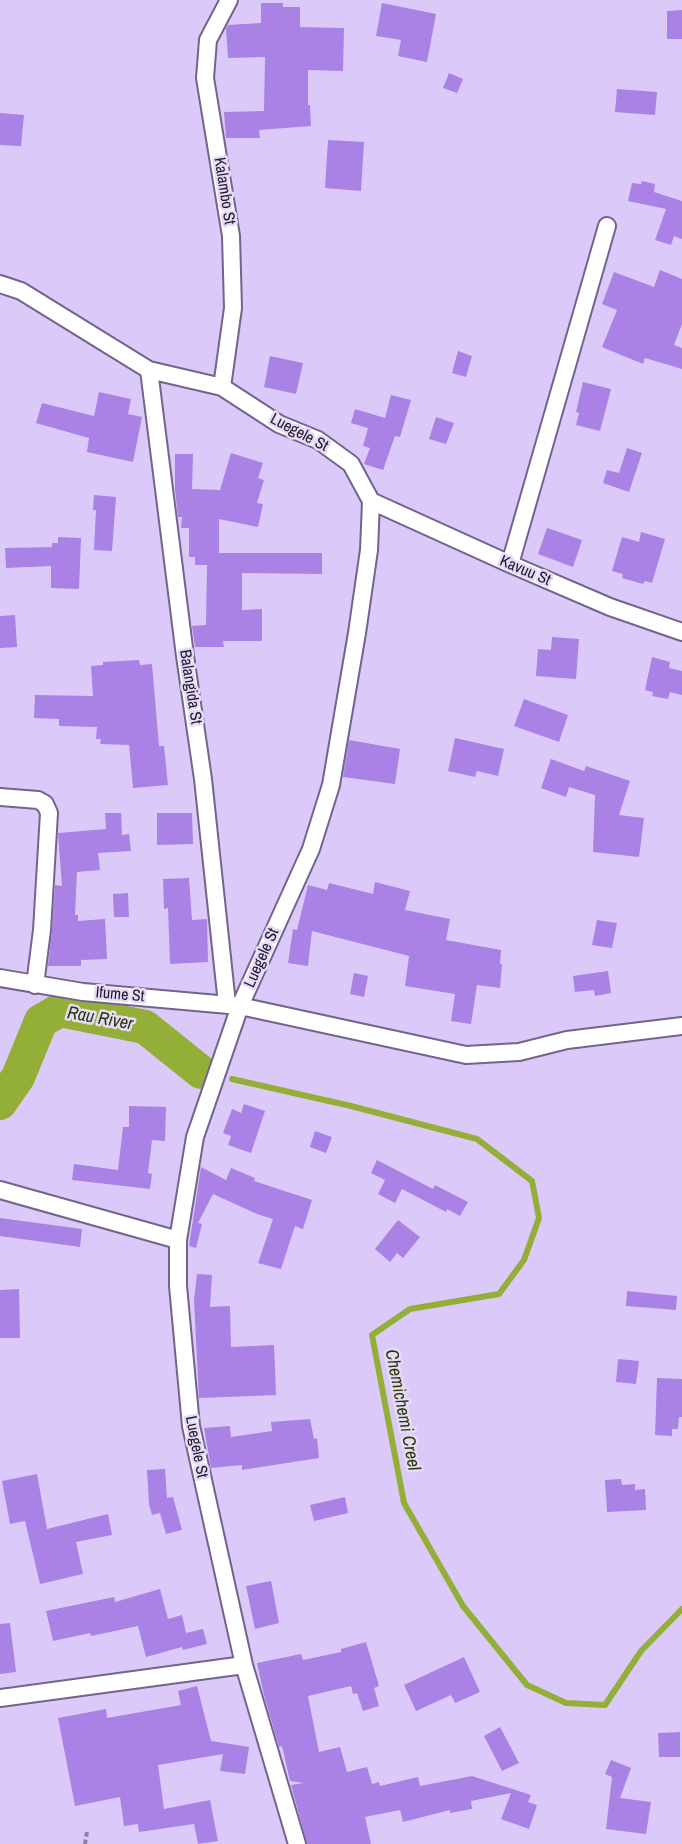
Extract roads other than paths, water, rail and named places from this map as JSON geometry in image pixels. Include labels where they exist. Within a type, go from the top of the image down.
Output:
[{"type":"street","name":"Kalambo St","points":[[222,387],[233,308],[231,236],[206,78],[208,40],[229,0]]},
{"type":"street","points":[[510,564],[607,226]]},
{"type":"street","name":"Luegele St","points":[[0,284],[21,291],[149,370],[222,387],[279,424],[318,440],[351,464],[371,501],[369,550],[331,785],[310,849],[233,1005],[195,1137],[177,1240],[178,1286],[191,1426],[244,1665],[297,1844]]},
{"type":"street","name":"Balangida St","points":[[149,370],[185,656],[233,1005]]},
{"type":"street","name":"Kavuu St","points":[[371,501],[610,607],[682,632]]},
{"type":"street","points":[[0,797],[38,800],[45,804],[49,813],[42,930],[35,985]]},
{"type":"street","name":"Ifume St","points":[[0,978],[83,992],[233,1005],[466,1055],[519,1052],[567,1041],[682,1026]]},
{"type":"street","points":[[0,1190],[177,1240]]},
{"type":"street","points":[[0,1698],[244,1665]]},
{"type":"waterway","name":"Rau River","points":[[0,1103],[18,1077],[41,1021],[60,1010],[145,1027],[201,1072]]},
{"type":"waterway","name":"Chemichemi Creel","points":[[232,1079],[351,1106],[477,1139],[532,1181],[539,1218],[524,1260],[499,1294],[410,1309],[372,1335],[404,1503],[463,1606],[527,1685],[566,1703],[605,1705],[641,1651],[682,1609]]}]
